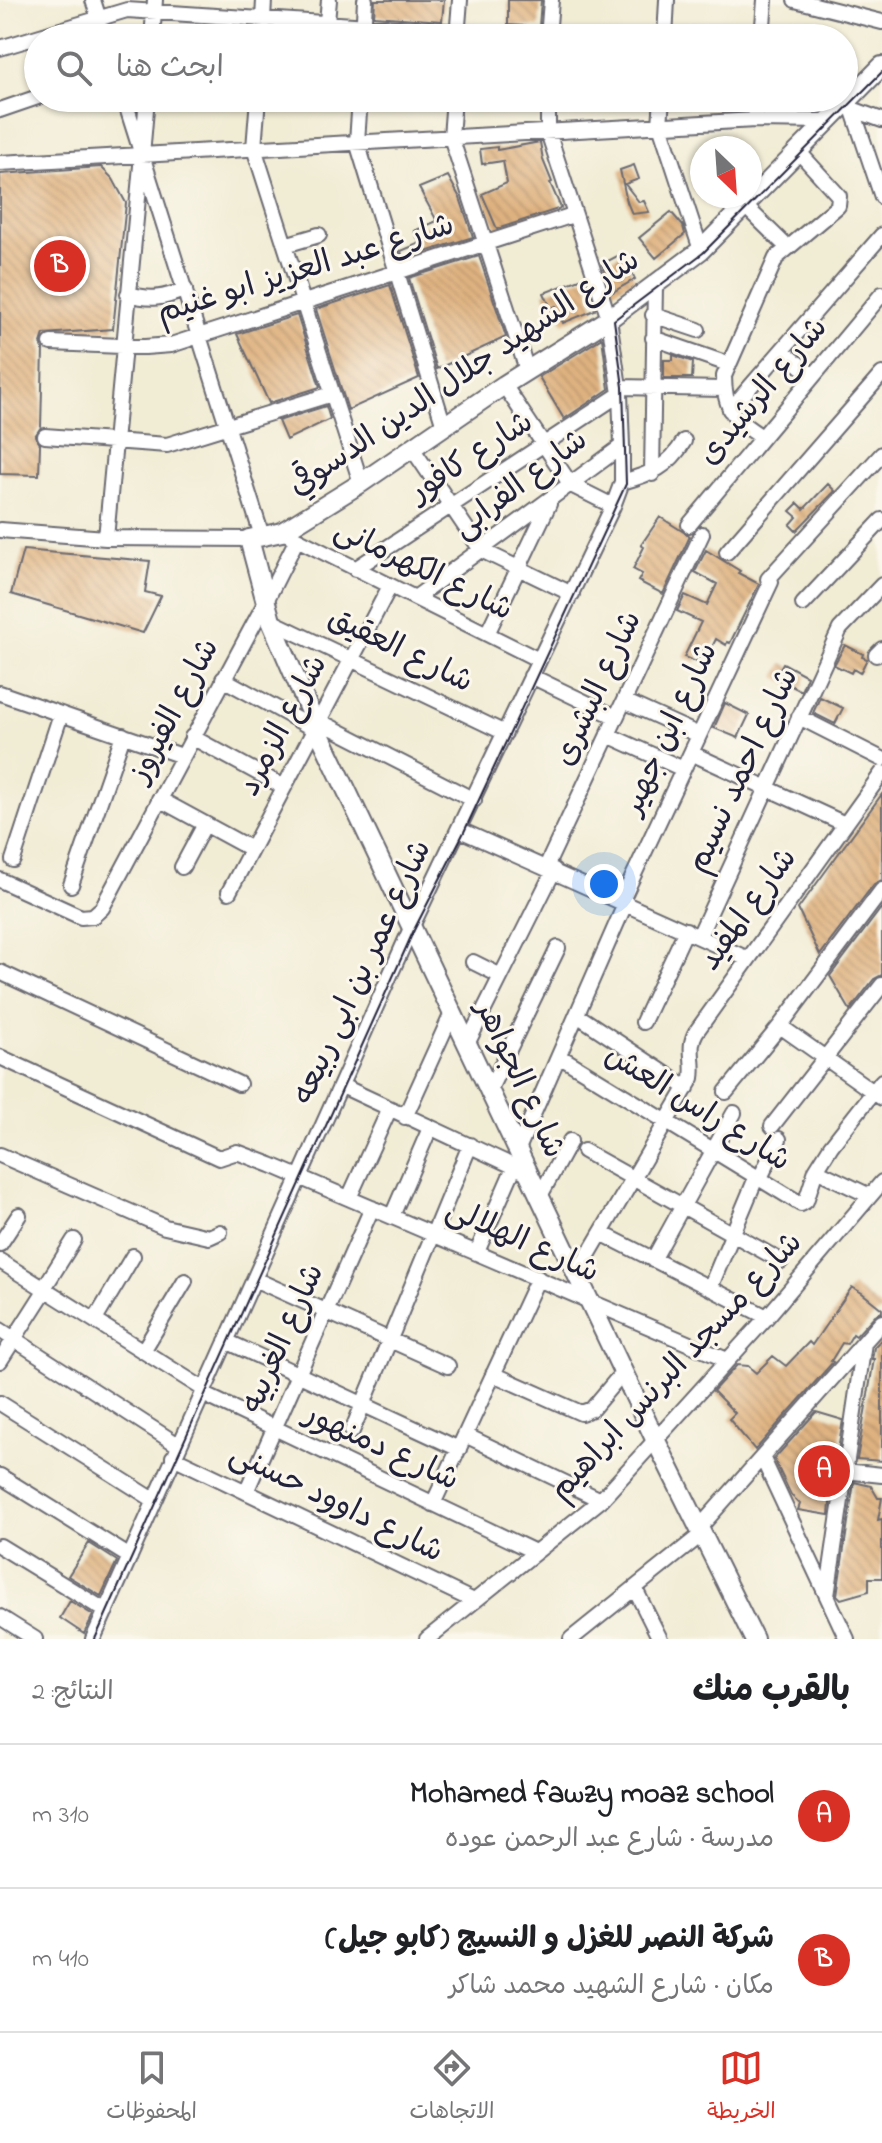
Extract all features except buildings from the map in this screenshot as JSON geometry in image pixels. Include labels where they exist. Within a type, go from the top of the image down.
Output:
[{"type":"main road","name":"شارع الشهيد جلال الدين الدسوقي","points":[[858,95],[882,66]]},
{"type":"main road","name":"شارع الشهيد جلال الدين الدسوقي","points":[[762,188],[827,121],[840,112]]},
{"type":"main road","name":"شارع الشهيد جلال الدين الدسوقي","points":[[255,538],[289,536],[504,385],[609,319],[701,250],[743,208]]},
{"type":"main road","name":"شارع الجواهر","points":[[255,538],[268,612],[316,725],[490,1089],[521,1163],[540,1196],[754,1639]]},
{"type":"street","points":[[93,0],[100,24]]},
{"type":"street","points":[[263,24],[264,0]]},
{"type":"street","points":[[327,22],[329,0]]},
{"type":"street","points":[[363,24],[365,0]]},
{"type":"street","points":[[459,24],[460,0]]},
{"type":"street","points":[[549,24],[551,0]]},
{"type":"street","points":[[666,24],[667,0]]},
{"type":"street","points":[[763,24],[765,0]]},
{"type":"street","points":[[795,0],[882,22]]},
{"type":"street","points":[[78,24],[127,10],[155,6],[335,24]]},
{"type":"street","points":[[0,48],[24,41]]},
{"type":"street","points":[[0,110],[24,102]]},
{"type":"street","points":[[858,108],[882,120]]},
{"type":"street","points":[[128,112],[227,427],[255,538]]},
{"type":"street","points":[[106,538],[146,112]]},
{"type":"street","points":[[257,112],[254,148],[361,483]]},
{"type":"street","points":[[359,112],[357,142],[444,426]]},
{"type":"street","points":[[453,112],[451,137],[527,370]]},
{"type":"street","name":"شارع عمر بن ابى ربيعه","points":[[93,1639],[297,1176],[342,1086],[412,926],[572,594],[622,482],[620,391],[609,319],[548,132],[548,112]]},
{"type":"street","points":[[661,112],[660,125],[701,250]]},
{"type":"street","points":[[755,120],[756,112]]},
{"type":"street","points":[[854,112],[882,197]]},
{"type":"street","points":[[0,163],[755,120],[827,121]]},
{"type":"street","points":[[762,437],[738,422],[730,410],[724,376],[776,258],[838,206],[839,196],[798,151]]},
{"type":"street","points":[[747,208],[787,247]]},
{"type":"street","name":"شارع عبد العزيز ابو غنيم","points":[[51,343],[171,345],[573,215]]},
{"type":"street","points":[[285,245],[319,235]]},
{"type":"street","points":[[730,410],[882,235]]},
{"type":"street","points":[[652,474],[655,285]]},
{"type":"street","points":[[128,294],[147,299],[166,297],[185,289]]},
{"type":"street","name":"شارع الرشيدى","points":[[689,525],[882,294]]},
{"type":"street","points":[[653,315],[698,330]]},
{"type":"street","points":[[653,338],[728,364]]},
{"type":"street","points":[[782,350],[813,376]]},
{"type":"street","points":[[727,552],[882,374]]},
{"type":"street","points":[[504,385],[571,485],[613,506]]},
{"type":"street","points":[[620,391],[652,387],[724,389]]},
{"type":"street","name":"شارع كافور","points":[[355,569],[544,445],[620,391]]},
{"type":"street","points":[[45,436],[167,445],[332,394]]},
{"type":"street","points":[[622,482],[652,474],[676,454],[684,441]]},
{"type":"street","name":"شارع الفرابى","points":[[415,598],[622,446]]},
{"type":"street","points":[[412,448],[481,550],[572,594]]},
{"type":"street","name":"شارع ابن جهير","points":[[477,1252],[521,1163],[559,1056],[624,901],[769,581],[882,454]]},
{"type":"street","points":[[487,634],[551,500]]},
{"type":"street","points":[[803,604],[882,520]]},
{"type":"street","name":"شارع الشهيد جلال الدين الدسوقي","points":[[0,530],[106,538],[255,538]]},
{"type":"street","name":"شارع البشرى","points":[[468,1042],[702,534]]},
{"type":"street","name":"شارع الكهرمانى","points":[[289,536],[539,660]]},
{"type":"street","name":"شارع الفيروز","points":[[0,880],[81,917],[93,916],[102,908],[223,679],[268,612],[289,536]]},
{"type":"street","name":"شارع احمد نسيم","points":[[643,1022],[693,933],[840,629],[882,585]]},
{"type":"street","name":"شارع الزمرد","points":[[229,892],[390,586]]},
{"type":"street","name":"شارع العقيق","points":[[268,612],[351,659],[505,733]]},
{"type":"street","points":[[531,676],[616,717]]},
{"type":"street","points":[[223,679],[474,800]]},
{"type":"street","points":[[1,696],[182,756]]},
{"type":"street","points":[[624,701],[699,735]]},
{"type":"street","points":[[13,860],[61,714]]},
{"type":"street","points":[[799,717],[882,759]]},
{"type":"street","points":[[71,885],[123,735]]},
{"type":"street","points":[[608,735],[683,769]]},
{"type":"street","points":[[192,737],[284,787]]},
{"type":"street","points":[[691,753],[845,824]]},
{"type":"street","name":"شارع المفيد","points":[[687,1088],[694,1066],[690,1042],[882,773]]},
{"type":"street","points":[[159,799],[251,849]]},
{"type":"street","points":[[182,867],[205,824]]},
{"type":"street","points":[[460,830],[748,959]]},
{"type":"street","points":[[726,1092],[882,890]]},
{"type":"street","points":[[490,1089],[558,948]]},
{"type":"street","points":[[473,962],[501,976]]},
{"type":"street","points":[[0,972],[239,1084]]},
{"type":"street","points":[[710,1288],[776,1132],[825,1058],[881,989]]},
{"type":"street","points":[[405,1117],[453,1011]]},
{"type":"street","points":[[577,1015],[687,1088],[577,1274]]},
{"type":"street","points":[[780,1026],[825,1058],[879,1090],[816,1170],[878,1188]]},
{"type":"street","name":"شارع راس العش","points":[[559,1056],[667,1120],[795,1203],[806,1201],[816,1170]]},
{"type":"street","name":"شارع الهلالى","points":[[0,1057],[219,1158],[237,1152],[727,1360]]},
{"type":"street","points":[[342,1086],[430,1128],[521,1163]]},
{"type":"street","points":[[349,1198],[389,1110]]},
{"type":"street","points":[[653,1260],[734,1113]]},
{"type":"street","points":[[392,1216],[430,1128]]},
{"type":"street","points":[[540,1196],[570,1141]]},
{"type":"street","points":[[352,1431],[470,1145]]},
{"type":"street","points":[[584,1151],[781,1261]]},
{"type":"street","points":[[0,1155],[165,1227],[209,1237],[220,1232]]},
{"type":"street","name":"شارع مسجد البرنس ابراهيم","points":[[427,1639],[601,1500],[767,1317],[878,1188]]},
{"type":"street","name":"شارع الغربيه","points":[[246,1492],[372,1208]]},
{"type":"street","points":[[0,1244],[19,1215]]},
{"type":"street","points":[[601,1233],[767,1317]]},
{"type":"street","points":[[0,1361],[74,1240]]},
{"type":"street","points":[[95,1320],[133,1256]]},
{"type":"street","name":"شارع دمنهور","points":[[0,1261],[204,1392],[535,1552]]},
{"type":"street","points":[[433,1504],[538,1278]]},
{"type":"street","points":[[254,1279],[448,1366]]},
{"type":"street","points":[[143,1351],[185,1281]]},
{"type":"street","points":[[571,1639],[635,1589],[701,1531],[882,1322]]},
{"type":"street","name":"شارع داوود حسنى","points":[[0,1330],[176,1451],[246,1492],[474,1601]]},
{"type":"street","points":[[226,1341],[363,1405],[601,1500]]},
{"type":"street","points":[[827,1596],[864,1342]]},
{"type":"street","points":[[493,1374],[581,1413],[592,1409],[623,1372]]},
{"type":"street","points":[[0,1403],[154,1500]]},
{"type":"street","points":[[762,1457],[847,1639]]},
{"type":"street","points":[[845,1471],[882,1475]]},
{"type":"street","points":[[0,1476],[130,1557]]},
{"type":"street","points":[[0,1546],[106,1611]]},
{"type":"street","points":[[635,1589],[660,1639]]},
{"type":"street","points":[[0,1617],[35,1639]]},
{"type":"tram line","points":[[858,96],[882,72]]},
{"type":"tram line","points":[[95,1639],[414,930],[464,832],[626,484],[623,387],[614,320],[703,253],[842,112]]},
{"type":"place","name":"شركة النصر للغزل و النسيج (كابو جيل)","points":[[60,266]]},
{"type":"place","name":"Mohamed fawzy moaz school","points":[[824,1471]]}]
